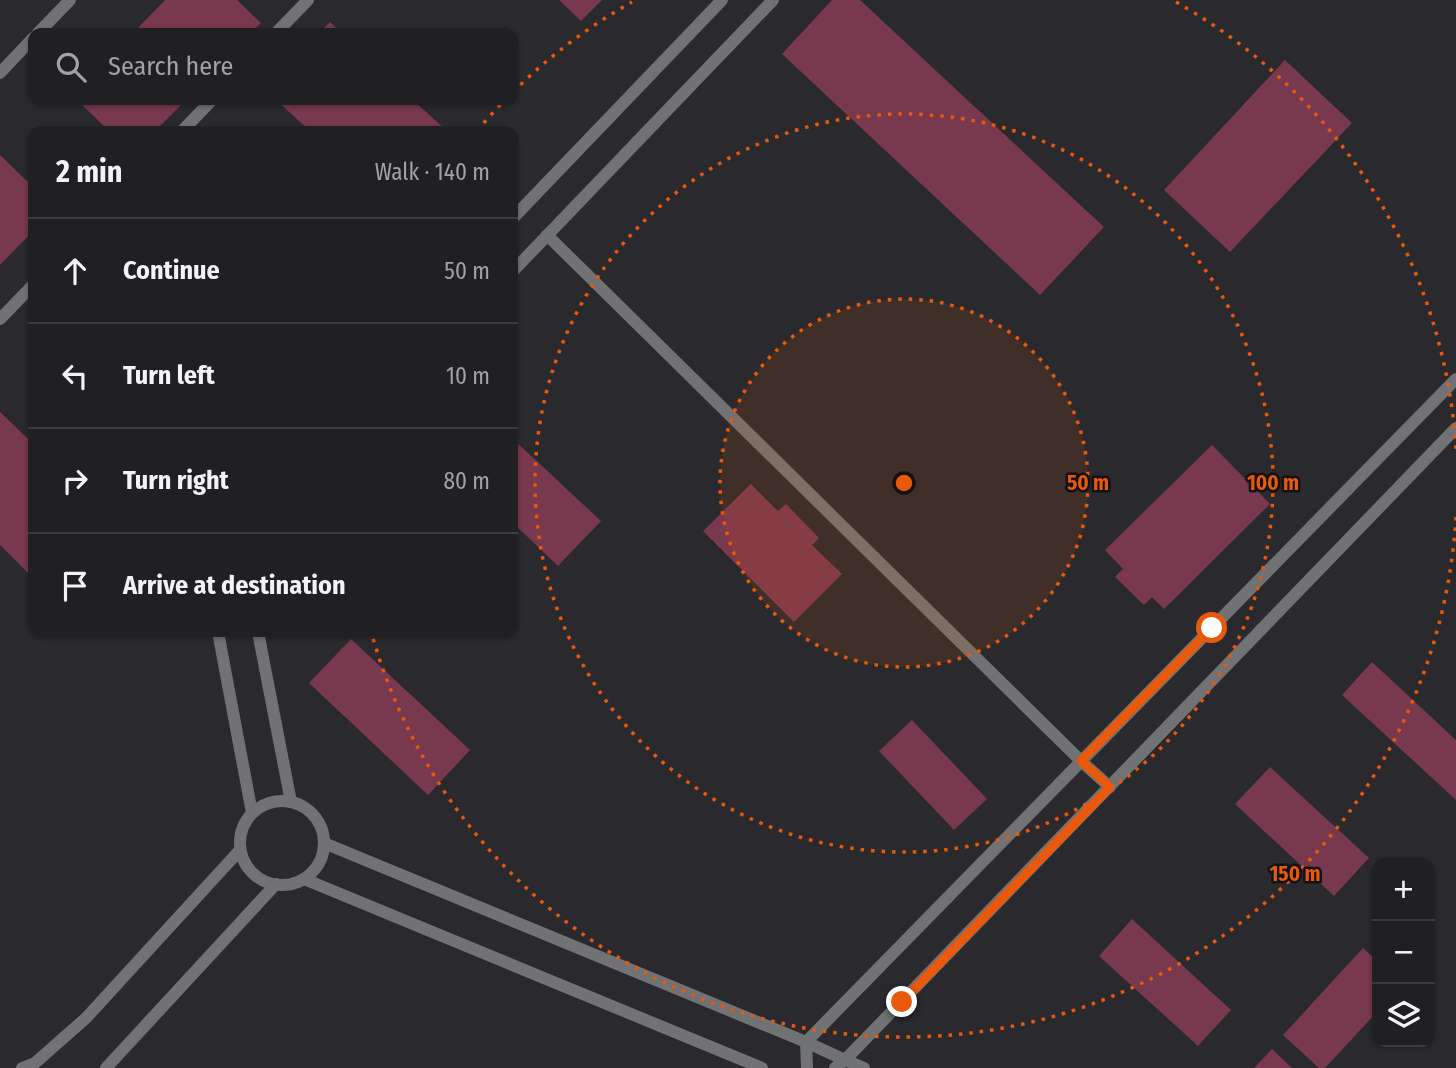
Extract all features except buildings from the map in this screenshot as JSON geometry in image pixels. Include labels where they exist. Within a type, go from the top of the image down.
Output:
[{"type":"lane","points":[[43,28],[69,0]]},
{"type":"lane","points":[[281,28],[308,0]]},
{"type":"lane","points":[[518,213],[722,0]]},
{"type":"lane","points":[[518,266],[773,0]]},
{"type":"lane","points":[[0,73],[28,43]]},
{"type":"lane","points":[[186,126],[207,105]]},
{"type":"lane","points":[[547,235],[1110,787]]},
{"type":"lane","points":[[0,319],[28,290]]},
{"type":"lane","points":[[807,1068],[806,1042],[1456,379]]},
{"type":"lane","points":[[840,1064],[1456,428]]},
{"type":"lane","points":[[219,637],[252,813]]},
{"type":"lane","points":[[259,637],[290,802]]},
{"type":"lane","points":[[304,879],[321,857],[324,843],[315,817],[304,807],[290,802],[270,803],[252,813],[240,836],[240,850],[252,873],[276,884],[304,879],[762,1068]]},
{"type":"lane","points":[[324,843],[806,1042],[840,1064],[864,1068]]},
{"type":"lane","points":[[22,1068],[35,1063],[86,1018],[240,850]]},
{"type":"lane","points":[[106,1068],[276,884]]},
{"type":"route","points":[[902,1002],[1110,787],[1081,761],[1212,628]]}]
